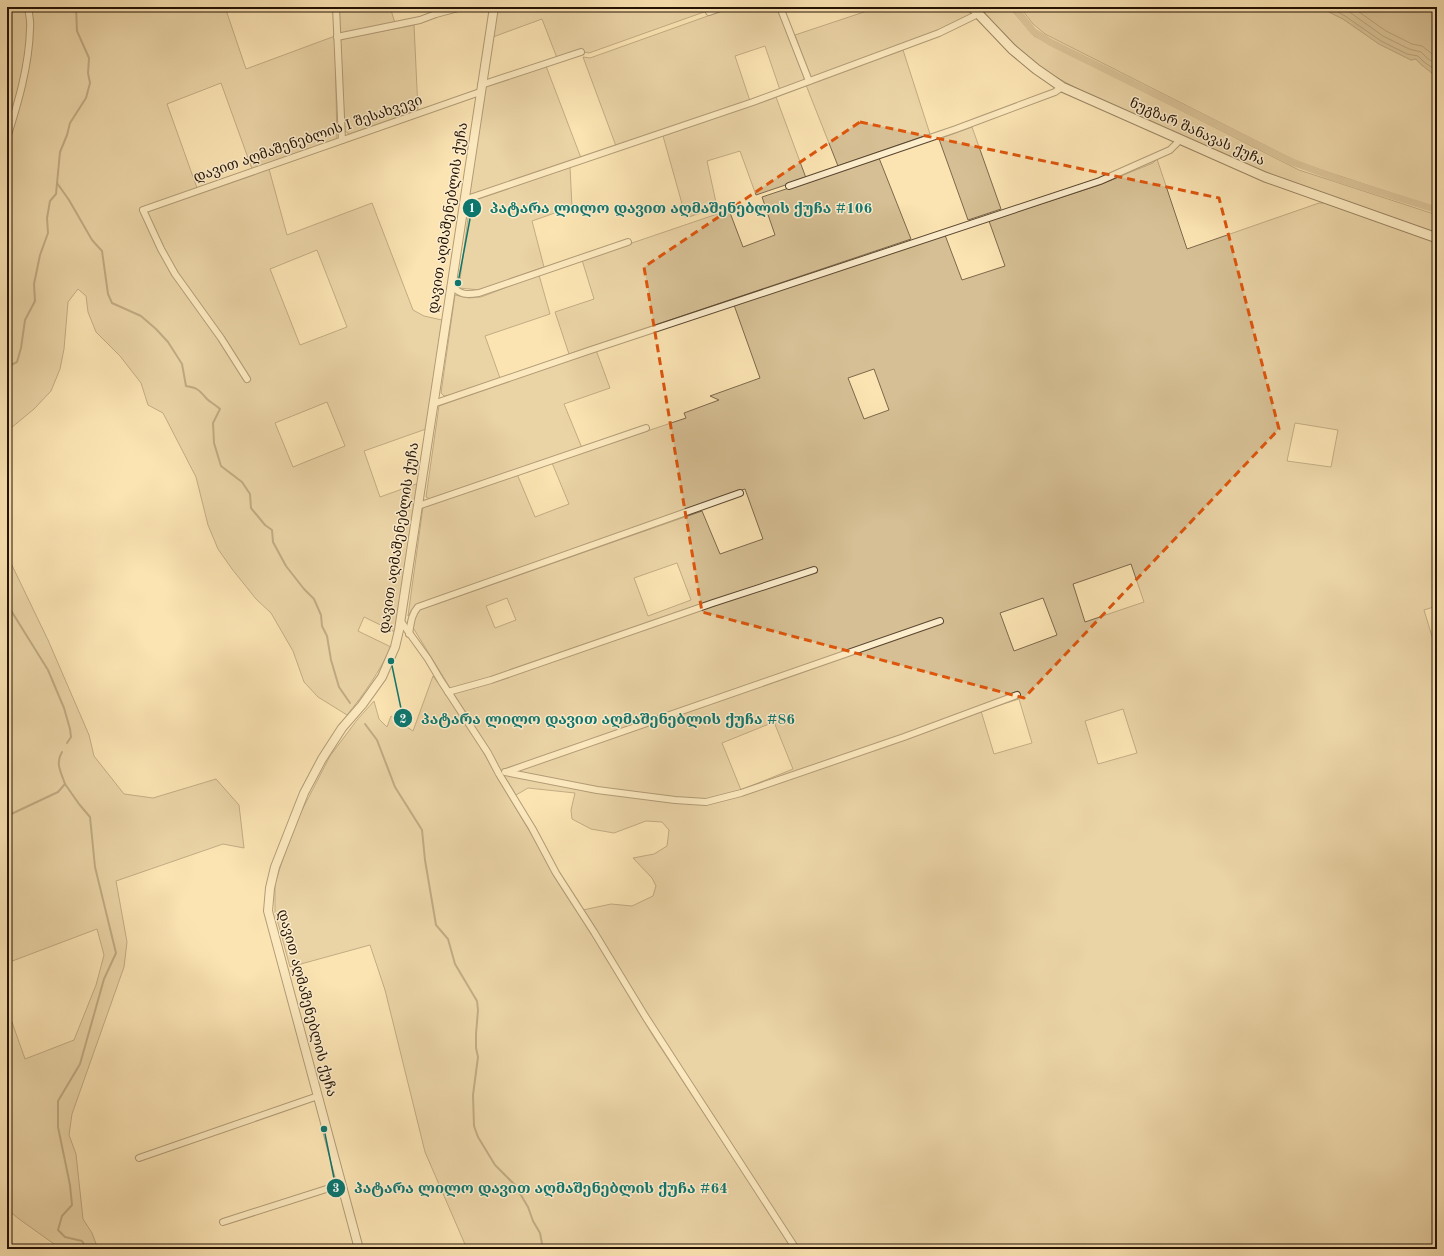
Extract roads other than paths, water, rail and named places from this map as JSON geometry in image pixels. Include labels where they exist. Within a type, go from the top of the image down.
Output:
[{"type":"main road","name":"ნუგზარ შანავას ქუჩა","points":[[972,7],[1012,49],[1036,69],[1062,87],[1264,177],[1437,238]]},
{"type":"street","points":[[7,138],[18,100],[26,61],[30,27],[28,7]]},
{"type":"street","points":[[336,7],[342,140]]},
{"type":"street","points":[[337,37],[420,20],[462,7]]},
{"type":"street","name":"დავით აღმაშენებლის ქუჩა","points":[[359,1249],[268,911],[270,888],[278,860],[304,793],[322,759],[338,734],[362,705],[382,677],[395,647],[399,630],[418,506],[480,88],[494,7]]},
{"type":"street","points":[[709,12],[722,7]]},
{"type":"street","points":[[780,7],[809,81]]},
{"type":"street","points":[[464,200],[745,105],[940,34],[978,14]]},
{"type":"street","name":"დავით აღმაშენებლის I შესახვევი","points":[[247,379],[221,338],[175,274],[161,249],[143,210],[342,140],[581,52]]},
{"type":"street","points":[[789,186],[962,126],[1055,92],[1062,87]]},
{"type":"street","points":[[433,404],[1100,181],[1170,150],[1180,140]]},
{"type":"street","points":[[451,286],[460,293],[479,293],[628,242]]},
{"type":"street","points":[[418,506],[646,428]]},
{"type":"street","points":[[409,634],[413,612],[418,607],[740,493]]},
{"type":"street","points":[[448,692],[491,680],[713,603],[814,570]]},
{"type":"street","points":[[400,620],[428,658],[448,692],[502,773],[556,873],[645,1016],[796,1249]]},
{"type":"street","points":[[502,773],[940,621]]},
{"type":"street","points":[[502,773],[597,790],[675,800],[706,802],[741,793],[889,742],[1017,695]]},
{"type":"street","points":[[139,1158],[318,1096]]},
{"type":"street","points":[[223,1222],[342,1184]]},
{"type":"water","points":[[1323,7],[1437,7],[1437,75],[1434,75],[1416,59],[1411,60],[1379,44]]},
{"type":"waterway","points":[[7,367],[17,362],[21,348],[25,320],[35,301],[34,284],[40,255],[48,233],[47,218],[50,201],[56,194],[60,152],[70,123],[86,98],[90,83],[88,73],[89,58],[77,31],[76,7]]},
{"type":"waterway","points":[[1014,7],[1033,31],[1050,42],[1292,162],[1341,180],[1437,210]]},
{"type":"waterway","points":[[57,183],[69,200],[92,240],[102,251],[108,294],[112,303],[141,316],[156,329],[168,342],[182,364],[186,386],[198,390],[220,409],[213,423],[214,443],[221,466],[242,482],[250,494],[251,508],[265,525],[272,530],[273,542],[286,566],[314,599],[321,615],[322,626],[327,636],[331,660],[339,687],[350,703]]},
{"type":"waterway","points":[[7,604],[48,670],[64,708],[70,729],[71,737],[67,743]]},
{"type":"waterway","points":[[365,724],[377,740],[395,787],[422,830],[425,860],[436,925],[448,939],[455,964],[477,1001],[476,1048],[478,1057],[473,1095],[474,1126],[478,1137],[495,1165],[515,1185],[528,1207],[533,1221],[540,1233],[543,1249]]},
{"type":"waterway","points":[[7,816],[58,792],[65,784],[60,772],[59,764],[62,752]]},
{"type":"waterway","points":[[65,784],[90,817],[95,867],[116,953],[104,979],[80,1064],[58,1101],[58,1127],[70,1185],[72,1205],[62,1216],[58,1230],[65,1237],[82,1241],[87,1249]]},
{"type":"place","name":"პატარა ლილო დავით აღმაშენებლის ქუჩა #106","points":[[458,283]]},
{"type":"place","name":"პატარა ლილო დავით აღმაშენებლის ქუჩა #86","points":[[391,661]]},
{"type":"place","name":"პატარა ლილო დავით აღმაშენებლის ქუჩა #64","points":[[324,1129]]}]
